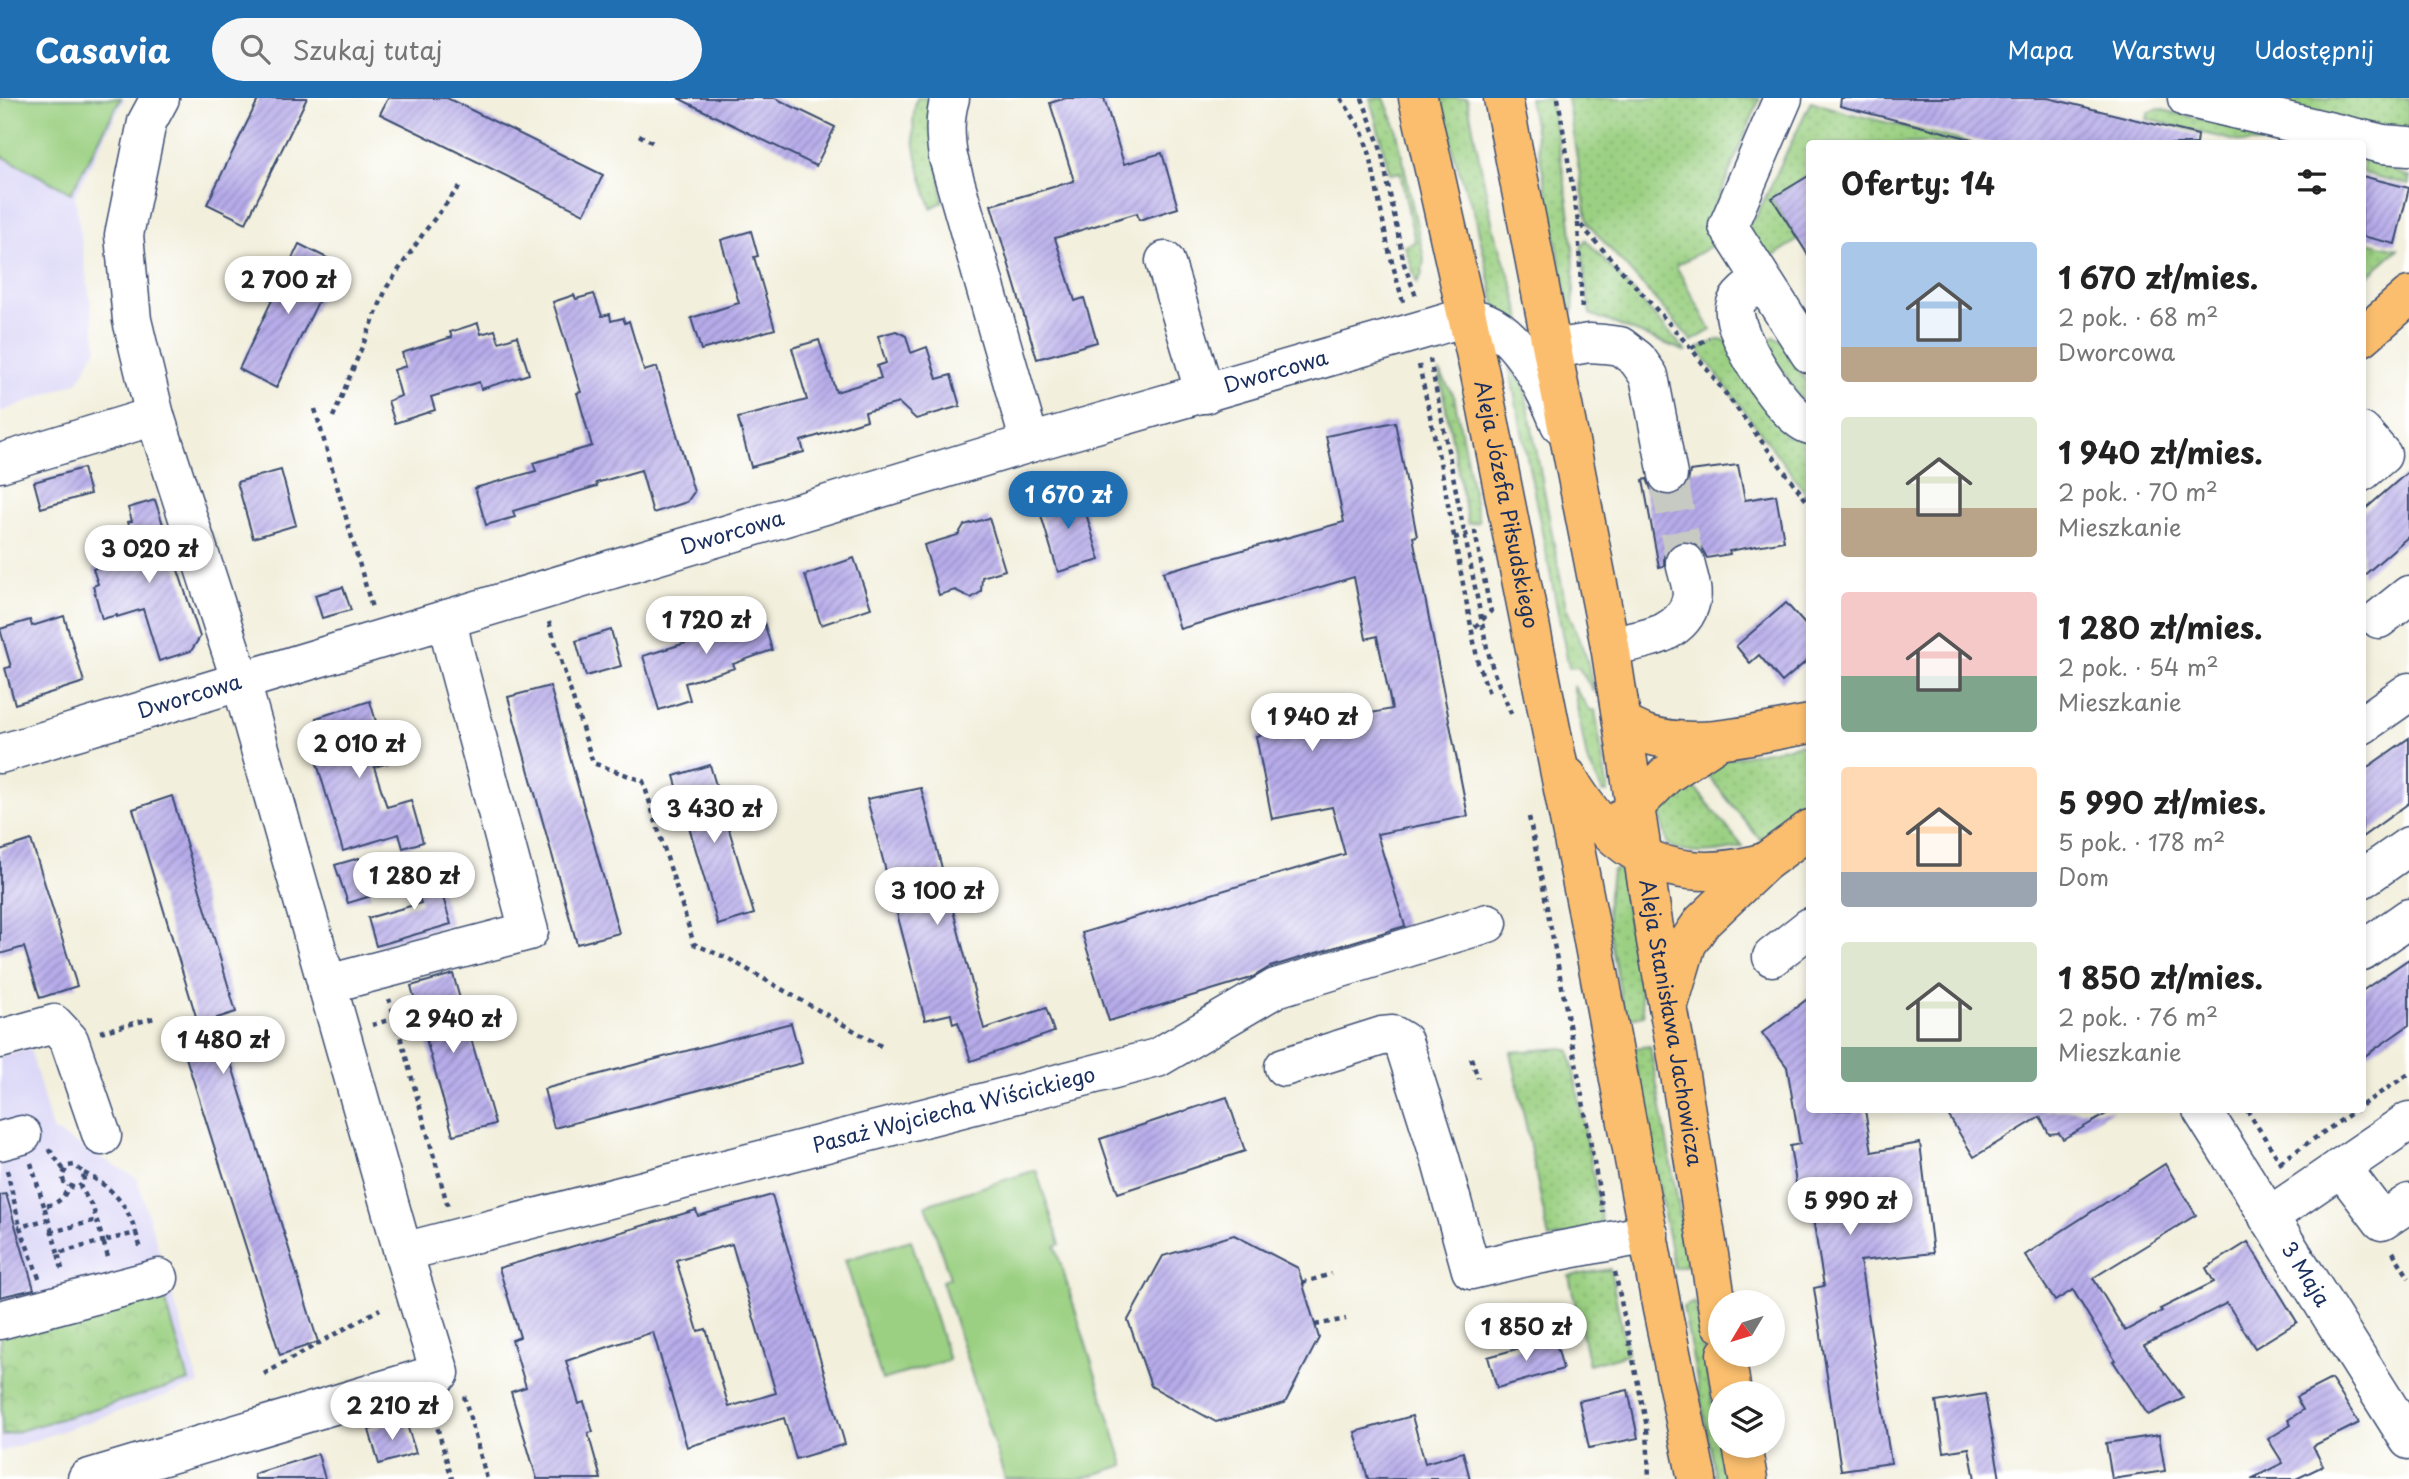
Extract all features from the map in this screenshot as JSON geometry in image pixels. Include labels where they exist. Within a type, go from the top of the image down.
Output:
[{"type":"main road","points":[[1407,98],[1429,145]]},
{"type":"main road","name":"Aleja Józefa Piłsudskiego","points":[[1418,98],[1467,319],[1588,914]]},
{"type":"main road","points":[[1493,98],[1511,139]]},
{"type":"main road","points":[[1503,98],[1511,139],[1571,346],[1575,458],[1623,724],[1648,735],[1718,740],[1806,725]]},
{"type":"main road","points":[[2366,334],[2409,296]]},
{"type":"main road","name":"Aleja Stanisława Jachowicza","points":[[1623,724],[1642,856],[1715,1290]]},
{"type":"main road","points":[[1697,1479],[1662,1309],[1588,914],[1597,865],[1609,834],[1665,775],[1718,740]]},
{"type":"main road","points":[[1557,759],[1575,790],[1609,834],[1642,856],[1669,866],[1703,872],[1741,869],[1765,862]]},
{"type":"main road","points":[[1671,1020],[1682,958],[1693,934],[1702,922],[1765,862],[1806,832]]},
{"type":"main road","points":[[1662,1309],[1668,1292],[1682,1283],[1690,1282],[1706,1289],[1708,1293]]},
{"type":"main road","points":[[1744,1458],[1748,1479]]},
{"type":"street","points":[[87,1479],[431,1375],[402,1252],[241,682],[155,416],[132,320],[124,235],[147,122],[160,98]]},
{"type":"street","points":[[950,98],[945,131],[951,170],[1030,443]]},
{"type":"street","points":[[1783,98],[1728,226],[1806,348]]},
{"type":"street","points":[[2187,98],[2383,144],[2409,146]]},
{"type":"street","points":[[1165,261],[1205,394]]},
{"type":"street","points":[[1762,281],[1742,295],[1735,305],[1735,322],[1766,381],[1787,408],[1806,424]]},
{"type":"street","points":[[1467,319],[1488,325],[1521,350],[1542,383],[1575,458]]},
{"type":"street","name":"Dworcowa","points":[[0,754],[1030,443],[1467,319]]},
{"type":"street","points":[[1571,346],[1620,346],[1637,359],[1649,376],[1668,475]]},
{"type":"street","points":[[0,463],[155,416]]},
{"type":"street","points":[[2366,437],[2382,455],[2366,469]]},
{"type":"street","points":[[1610,646],[1663,635],[1686,613],[1692,598],[1685,562]]},
{"type":"street","points":[[2379,620],[2409,595]]},
{"type":"street","points":[[327,987],[343,980],[529,930],[447,619]]},
{"type":"street","points":[[2366,722],[2409,692]]},
{"type":"street","points":[[2366,876],[2409,846]]},
{"type":"street","points":[[2366,948],[2409,918]]},
{"type":"street","name":"Pasaż Wojciecha Wiścickiego","points":[[402,1252],[1157,1058],[1276,988],[1488,923]]},
{"type":"street","points":[[1772,957],[1806,930]]},
{"type":"street","points":[[0,1039],[54,1024],[69,1040],[102,1136]]},
{"type":"street","points":[[1284,1067],[1382,1036],[1392,1035],[1403,1041],[1440,1158],[1471,1270],[1649,1234]]},
{"type":"street","name":"3 Maja","points":[[2204,1113],[2409,1440]]},
{"type":"street","points":[[2269,1217],[2409,1121]]},
{"type":"street","points":[[2341,1167],[2382,1221],[2409,1203]]},
{"type":"street","points":[[0,1320],[56,1290],[159,1278]]},
{"type":"path","points":[[1341,98],[1361,129],[1370,155],[1388,247],[1419,331],[1494,673],[1516,724]]},
{"type":"path","points":[[1362,98],[1381,150],[1404,264],[1416,293],[1419,331],[1454,538],[1478,663],[1490,696]]},
{"type":"path","points":[[1558,98],[1578,222],[1583,315],[1571,346]]},
{"type":"path","points":[[639,135],[655,144]]},
{"type":"path","points":[[334,417],[387,287],[460,186]]},
{"type":"path","points":[[1578,222],[1691,348],[1806,500]]},
{"type":"path","points":[[315,410],[374,613]]},
{"type":"path","points":[[1454,538],[1475,533],[1491,611],[1472,630]]},
{"type":"path","points":[[548,618],[593,763],[643,781],[694,944],[729,959],[881,1046]]},
{"type":"path","points":[[1529,817],[1609,1242],[1647,1427],[1649,1479]]},
{"type":"path","points":[[382,970],[457,1238]]},
{"type":"path","points":[[69,1040],[154,1018]]},
{"type":"path","points":[[370,1026],[395,1018]]},
{"type":"path","points":[[1471,1058],[1478,1078]]},
{"type":"path","points":[[2366,1102],[2409,1074]]},
{"type":"path","points":[[2280,1161],[2352,1113]]},
{"type":"path","points":[[8,1139],[20,1227],[56,1290]]},
{"type":"path","points":[[79,1186],[69,1186],[64,1182],[64,1170],[74,1165],[103,1183],[119,1198],[131,1216],[136,1233]]},
{"type":"path","points":[[79,1186],[83,1181],[83,1172]]},
{"type":"path","points":[[56,1290],[58,1253],[44,1206],[60,1200],[69,1186]]},
{"type":"path","points":[[58,1253],[103,1241],[91,1203],[79,1186]]},
{"type":"path","points":[[20,1227],[48,1219]]},
{"type":"path","points":[[52,1232],[97,1220]]},
{"type":"path","points":[[1302,1283],[1331,1274]]},
{"type":"path","points":[[264,1374],[380,1310]]},
{"type":"path","points":[[1315,1325],[1346,1319]]},
{"type":"path","points":[[431,1375],[452,1479]]},
{"type":"shaded area","points":[[0,98],[125,98],[75,195],[97,348],[78,382],[0,412]]},
{"type":"shaded area","points":[[30,1048],[52,1130],[137,1178],[199,1384],[0,1452],[0,1057]]},
{"type":"green space","points":[[0,98],[121,98],[71,193],[0,155]]},
{"type":"green space","points":[[917,98],[930,98],[931,103],[943,202],[931,208],[914,139]]},
{"type":"green space","points":[[1370,98],[1384,98],[1396,128],[1424,259],[1422,274],[1417,283],[1405,246],[1415,242],[1400,172],[1390,174]]},
{"type":"green space","points":[[1441,98],[1467,98],[1494,231],[1513,286],[1524,331],[1497,313],[1475,215],[1455,159]]},
{"type":"green space","points":[[1529,98],[1550,98],[1572,231],[1573,312],[1568,305]]},
{"type":"green space","points":[[1567,98],[1760,98],[1708,218],[1720,241],[1676,266],[1711,330],[1692,341],[1588,224]]},
{"type":"green space","points":[[2260,98],[2409,98],[2409,137]]},
{"type":"green space","points":[[1811,101],[1844,112],[1960,140],[1806,140],[1806,177],[1772,199],[1798,240],[1767,260],[1746,227],[1756,217]]},
{"type":"green space","points":[[2159,109],[2288,140],[2232,140],[2147,119],[2149,112]]},
{"type":"green space","points":[[2366,160],[2409,177],[2409,185],[2366,174]]},
{"type":"green space","points":[[1586,240],[1687,352],[1590,314],[1581,248]]},
{"type":"green space","points":[[2366,242],[2398,249],[2366,277]]},
{"type":"green space","points":[[1774,337],[1783,343],[1806,381],[1806,403],[1802,402],[1768,348],[1767,341]]},
{"type":"green space","points":[[1717,340],[1731,341],[1785,435],[1806,439],[1806,493],[1698,349]]},
{"type":"green space","points":[[1509,366],[1524,385],[1566,607],[1587,659],[1594,692],[1578,667],[1569,668]]},
{"type":"green space","points":[[1439,371],[1454,396],[1479,522],[1468,524]]},
{"type":"green space","points":[[1573,685],[1590,711],[1595,710],[1608,792],[1603,792],[1587,760]]},
{"type":"green space","points":[[1806,744],[1806,813],[1775,836],[1761,841],[1703,769],[1731,758]]},
{"type":"green space","points":[[1686,777],[1743,847],[1693,853],[1667,843],[1658,803]]},
{"type":"green space","points":[[1616,868],[1620,871],[1644,1015],[1625,1019],[1607,909],[1612,872]]},
{"type":"green space","points":[[1650,1046],[1689,1265],[1674,1268],[1633,1048]]},
{"type":"green space","points":[[1563,1048],[1570,1051],[1603,1228],[1549,1239],[1511,1052]]},
{"type":"green space","points":[[1036,1170],[1060,1244],[1055,1246],[1124,1465],[1081,1479],[1005,1479],[942,1281],[950,1278],[926,1205]]},
{"type":"green space","points":[[911,1240],[949,1360],[882,1380],[845,1260]]},
{"type":"green space","points":[[1610,1269],[1627,1354],[1589,1365],[1569,1276]]},
{"type":"green space","points":[[161,1285],[189,1381],[2,1436],[0,1332]]},
{"type":"green space","points":[[1695,1302],[1709,1381],[1708,1437],[1683,1307]]},
{"type":"green space","points":[[1712,1458],[1722,1458],[1726,1479],[1716,1479]]},
{"type":"building","points":[[259,98],[307,98],[246,223],[207,204]]},
{"type":"building","points":[[388,98],[447,98],[603,175],[584,214],[380,114]]},
{"type":"building","points":[[678,98],[775,98],[835,127],[816,166]]},
{"type":"building","points":[[1066,98],[1104,98],[1124,164],[1162,153],[1178,208],[1139,220],[1137,213],[1055,238],[1075,301],[1084,298],[1097,342],[1037,359],[991,205],[1074,181],[1050,103]]},
{"type":"building","points":[[1841,98],[2048,98],[2198,135],[2197,140],[1975,140],[1840,106]]},
{"type":"building","points":[[1806,177],[1806,252],[1772,198]]},
{"type":"building","points":[[2366,177],[2409,188],[2395,244],[2366,237]]},
{"type":"building","points":[[751,231],[758,256],[754,257],[775,329],[701,350],[691,318],[739,303],[721,240]]},
{"type":"building","points":[[299,244],[337,263],[276,388],[239,369]]},
{"type":"building","points":[[594,294],[602,316],[610,314],[611,321],[623,318],[625,323],[629,321],[644,371],[657,367],[694,492],[687,502],[653,513],[641,470],[513,511],[515,517],[486,525],[475,488],[536,471],[533,463],[592,446],[577,393],[581,392],[553,302],[574,295],[576,299]]},
{"type":"building","points":[[478,323],[481,334],[495,330],[499,342],[517,336],[529,374],[481,389],[479,382],[431,397],[435,410],[395,423],[388,401],[401,396],[394,370],[406,366],[402,353],[452,337],[450,332]]},
{"type":"building","points":[[896,331],[906,336],[911,353],[927,347],[937,379],[951,375],[960,406],[916,419],[899,403],[865,412],[867,420],[801,441],[804,452],[751,467],[738,418],[807,400],[792,348],[819,340],[836,392],[881,378],[877,366],[886,363],[878,336]]},
{"type":"building","points":[[1395,422],[1417,536],[1413,537],[1468,816],[1377,834],[1405,926],[1270,967],[1251,978],[1109,1021],[1082,933],[1345,854],[1332,807],[1272,819],[1256,736],[1392,709],[1377,636],[1366,639],[1354,577],[1180,629],[1163,572],[1344,522],[1326,436]]},
{"type":"building","points":[[1738,465],[1745,500],[1776,495],[1784,541],[1707,558],[1701,547],[1692,541],[1681,541],[1670,546],[1664,556],[1664,566],[1659,567],[1643,480],[1647,479],[1651,489],[1660,495],[1671,497],[1683,491],[1690,471]]},
{"type":"building","points":[[83,468],[90,494],[41,508],[34,482]]},
{"type":"building","points":[[281,470],[296,525],[253,538],[237,482]]},
{"type":"building","points":[[2409,471],[2409,536],[2366,574],[2366,509]]},
{"type":"building","points":[[1079,490],[1100,560],[1058,572],[1037,502]]},
{"type":"building","points":[[155,500],[200,637],[191,651],[159,661],[143,609],[102,619],[93,586],[98,584],[93,569],[103,565],[101,560],[136,549],[128,522],[132,521],[128,508]]},
{"type":"building","points":[[989,518],[1005,570],[982,577],[981,592],[971,598],[955,590],[939,595],[924,545],[958,535],[964,525]]},
{"type":"building","points":[[854,558],[871,608],[821,625],[805,575]]},
{"type":"building","points":[[343,587],[351,610],[322,618],[315,595]]},
{"type":"building","points":[[1786,603],[1806,626],[1806,661],[1782,682],[1759,655],[1750,663],[1736,646]]},
{"type":"building","points":[[760,608],[772,650],[733,664],[735,668],[685,683],[690,700],[659,710],[643,656],[709,636],[706,624]]},
{"type":"building","points":[[64,616],[84,682],[15,704],[5,668],[11,667],[0,629],[30,620],[32,626]]},
{"type":"building","points":[[611,630],[621,666],[586,676],[576,641]]},
{"type":"building","points":[[550,686],[619,933],[577,944],[508,697]]},
{"type":"building","points":[[370,701],[388,763],[374,767],[387,807],[411,800],[423,842],[403,848],[399,834],[343,851],[308,733],[319,730],[316,718]]},
{"type":"building","points":[[2409,738],[2409,803],[2366,834],[2366,768]]},
{"type":"building","points":[[710,765],[754,914],[718,925],[674,776]]},
{"type":"building","points":[[921,788],[984,1029],[1046,1008],[1054,1032],[971,1061],[958,1022],[953,1024],[951,1014],[925,1020],[867,799]]},
{"type":"building","points":[[172,796],[236,1012],[217,1018],[318,1342],[280,1355],[178,1032],[198,1023],[133,809]]},
{"type":"building","points":[[31,840],[77,986],[40,998],[24,947],[0,954],[0,850]]},
{"type":"building","points":[[359,858],[371,896],[348,903],[335,865]]},
{"type":"building","points":[[433,864],[451,924],[376,946],[368,918],[421,903],[412,873]]},
{"type":"building","points":[[2409,959],[2409,1025],[2366,1055],[2366,988]]},
{"type":"building","points":[[453,974],[495,1124],[453,1135],[411,986]]},
{"type":"building","points":[[1806,1000],[1806,1113],[1866,1113],[1872,1152],[1920,1143],[1933,1253],[1860,1261],[1891,1463],[1841,1470],[1814,1288],[1824,1286],[1811,1206],[1800,1208],[1790,1146],[1800,1144],[1787,1067],[1762,1033]]},
{"type":"building","points":[[791,1023],[802,1063],[554,1128],[544,1089]]},
{"type":"building","points":[[1227,1097],[1245,1151],[1118,1193],[1100,1139]]},
{"type":"building","points":[[1947,1113],[2108,1113],[2063,1139],[2059,1133],[2049,1134],[2040,1117],[1974,1157]]},
{"type":"building","points":[[2165,1164],[2196,1215],[2093,1278],[2125,1331],[2162,1311],[2160,1309],[2214,1282],[2206,1268],[2248,1242],[2297,1322],[2255,1348],[2227,1303],[2144,1345],[2184,1398],[2148,1415],[2113,1361],[2115,1360],[2073,1290],[2055,1301],[2025,1255]]},
{"type":"building","points":[[6,1194],[34,1289],[0,1297],[0,1195]]},
{"type":"building","points":[[772,1195],[845,1444],[796,1459],[784,1418],[687,1447],[653,1332],[566,1361],[579,1404],[584,1402],[593,1432],[588,1433],[601,1479],[537,1479],[511,1392],[526,1387],[512,1340],[520,1337],[499,1268],[696,1210],[698,1216]],"holes":[[[732,1244],[776,1393],[729,1407],[706,1329],[698,1331],[676,1260]]]},
{"type":"building","points":[[1234,1235],[1298,1268],[1319,1338],[1285,1403],[1216,1422],[1151,1386],[1128,1320],[1163,1256]]},
{"type":"building","points":[[1555,1338],[1563,1369],[1497,1388],[1488,1357]]},
{"type":"building","points":[[2331,1379],[2359,1423],[2313,1446],[2323,1466],[2296,1479],[2251,1479],[2283,1463],[2268,1439],[2291,1425],[2288,1420],[2303,1410],[2296,1397]]},
{"type":"building","points":[[1628,1390],[1638,1438],[1589,1448],[1579,1401]]},
{"type":"building","points":[[1985,1394],[2000,1479],[1975,1479],[1969,1448],[1944,1452],[1936,1402]]},
{"type":"building","points":[[1412,1416],[1425,1463],[1463,1452],[1470,1479],[1368,1479],[1355,1432]]},
{"type":"building","points":[[405,1419],[416,1453],[379,1464],[369,1430]]},
{"type":"building","points":[[2159,1435],[2165,1471],[2112,1479],[2106,1443]]},
{"type":"building","points":[[318,1454],[325,1479],[255,1479],[254,1474]]},
{"type":"tunnel","points":[[1668,475],[1685,562]]}]
